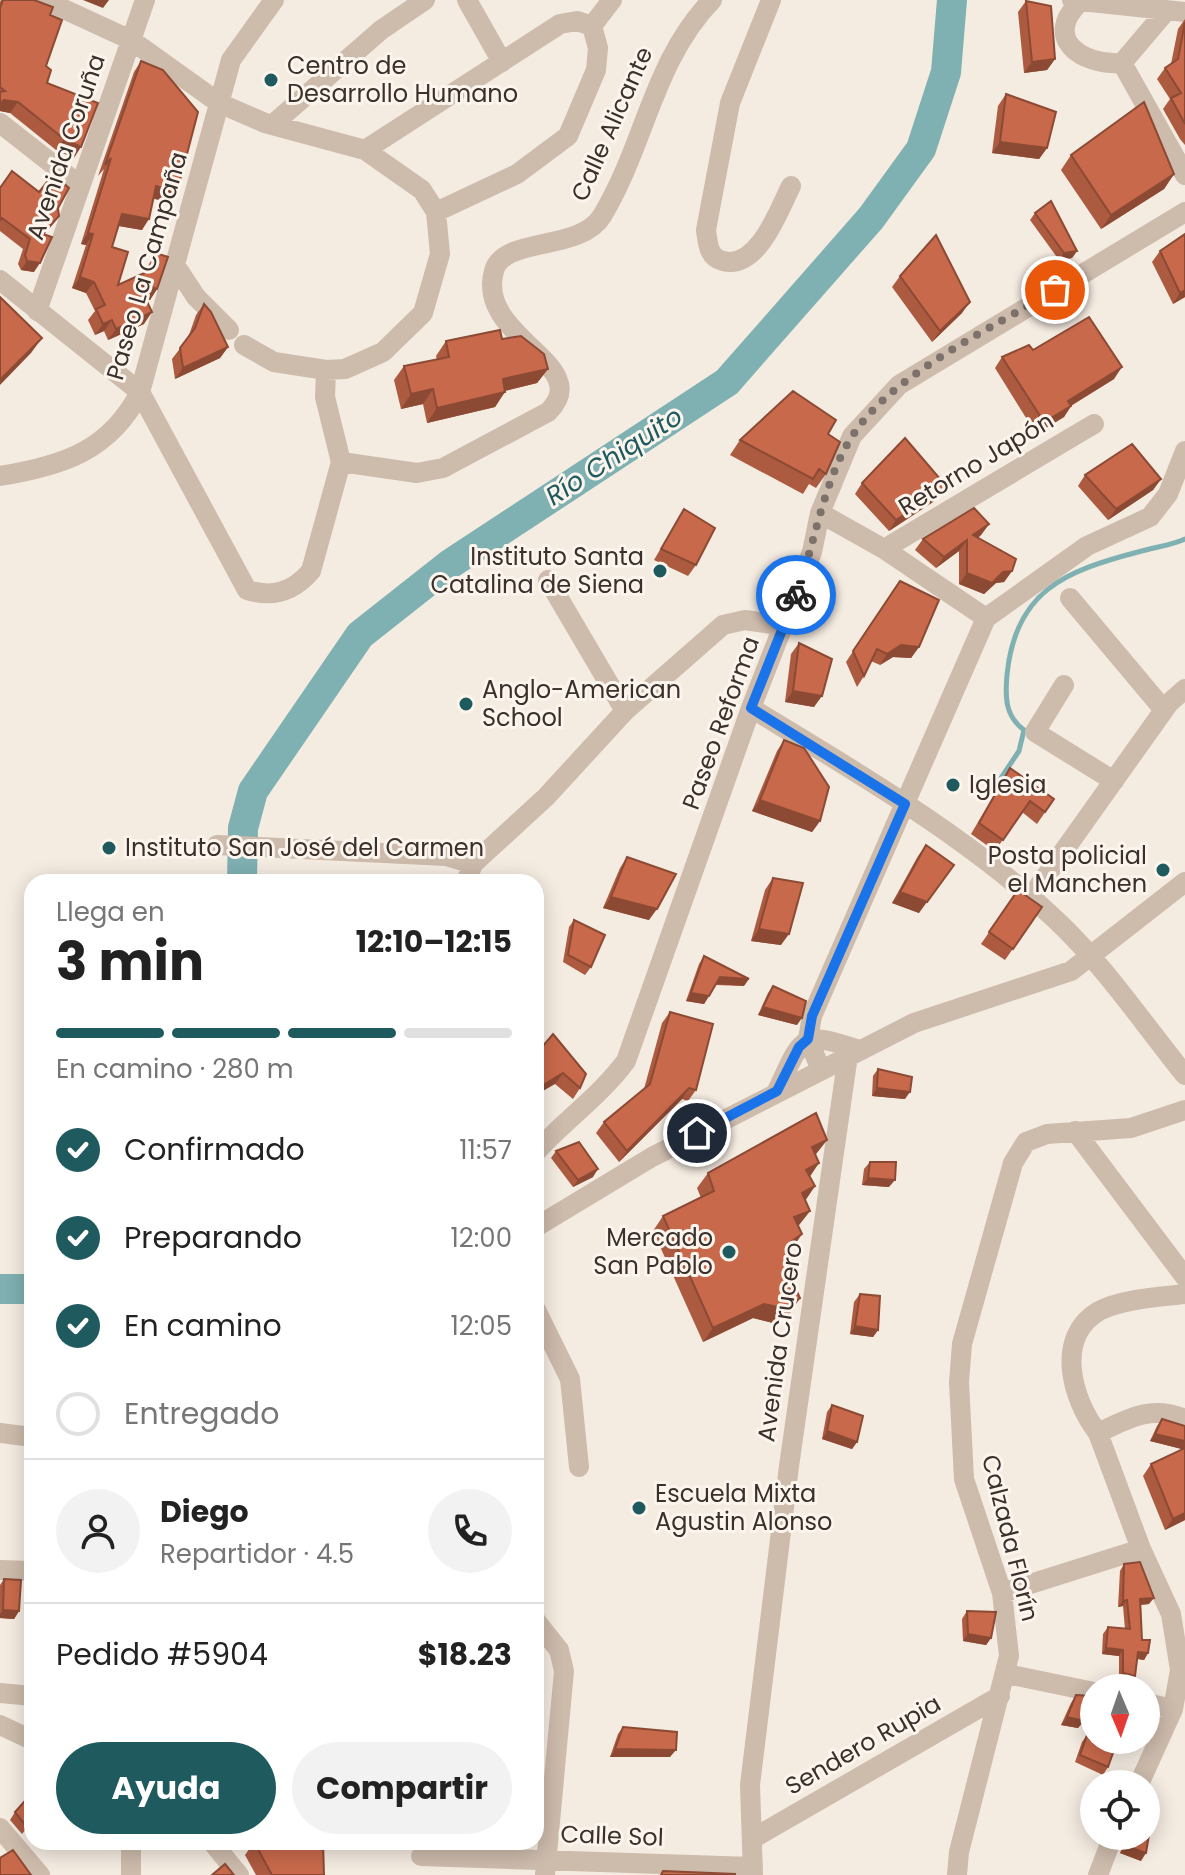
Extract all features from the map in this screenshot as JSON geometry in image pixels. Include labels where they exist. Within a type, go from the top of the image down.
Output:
[{"type":"street","points":[[44,0],[131,40],[219,103],[272,125],[365,150],[422,190],[436,212],[440,254],[423,313],[383,352],[345,369],[326,370],[274,362],[244,345]]},
{"type":"street","name":"Avenida Coruña","points":[[37,311],[78,184],[145,0]]},
{"type":"street","name":"Paseo La Campaña","points":[[0,476],[54,467],[101,441],[127,417],[140,392],[231,60],[274,0]]},
{"type":"street","points":[[272,125],[381,30],[425,0]]},
{"type":"street","points":[[467,0],[502,62]]},
{"type":"street","points":[[592,26],[612,0]]},
{"type":"street","name":"Calle Alicante","points":[[341,462],[417,473],[443,468],[548,412],[557,403],[560,392],[555,372],[505,324],[494,303],[491,283],[494,267],[508,254],[582,235],[602,216],[681,35],[712,0]]},
{"type":"street","points":[[771,0],[730,103],[706,230],[708,250],[719,261],[733,263],[752,253],[770,227],[791,186]]},
{"type":"street","points":[[1076,1],[1176,11],[1122,63],[1089,61],[1075,54],[1066,35],[1070,11],[1076,1]]},
{"type":"street","points":[[365,150],[560,24],[577,21],[592,26]]},
{"type":"street","points":[[436,212],[517,174],[568,136],[596,70],[598,48],[592,26]]},
{"type":"street","points":[[1122,63],[1185,175]]},
{"type":"street","points":[[0,123],[78,184]]},
{"type":"street","name":"Paseo Reforma","points":[[544,1143],[560,1125],[606,1088],[626,1061],[751,708],[812,552],[820,513],[846,432],[899,385],[1185,212]]},
{"type":"street","points":[[175,265],[196,297],[229,330]]},
{"type":"street","points":[[0,280],[140,392],[247,590],[262,594],[284,593],[300,584],[311,571],[341,462],[325,397],[326,370]]},
{"type":"street","name":"Retorno Japón","points":[[884,549],[1094,424]]},
{"type":"street","points":[[821,1070],[808,1039],[812,1016],[986,618],[1087,546],[1150,517],[1168,494],[1185,451]]},
{"type":"street","points":[[820,513],[884,549],[986,618]]},
{"type":"street","points":[[548,580],[625,711]]},
{"type":"street","points":[[1070,598],[1164,710]]},
{"type":"street","points":[[217,845],[446,856],[470,873],[625,711],[723,625],[745,620],[785,626]]},
{"type":"street","points":[[1064,685],[1035,732],[1114,781]]},
{"type":"street","points":[[1031,897],[1164,710],[1185,689]]},
{"type":"street","points":[[751,708],[905,804],[1031,897],[1091,959],[1185,1075]]},
{"type":"street","points":[[544,1220],[652,1157],[914,1023],[1071,971],[1091,959],[1185,882]]},
{"type":"street","points":[[777,1091],[799,1047],[808,1039],[821,1037],[853,1053]]},
{"type":"street","name":"Avenida Crucero","points":[[753,1871],[750,1785],[783,1511],[853,1053]]},
{"type":"street","name":"Calzada Florín","points":[[957,1875],[959,1852],[1007,1674],[1009,1656],[1002,1593],[964,1479],[959,1382],[962,1344],[1013,1163],[1026,1142],[1047,1134],[1131,1128],[1185,1110]]},
{"type":"street","points":[[1075,1131],[1185,1277]]},
{"type":"street","points":[[1145,1770],[1173,1709],[1180,1670],[1178,1611],[1141,1549],[1098,1433],[1088,1420],[1072,1381],[1072,1343],[1082,1325],[1100,1310],[1185,1294]]},
{"type":"street","points":[[544,1326],[570,1379],[579,1467]]},
{"type":"street","points":[[1098,1433],[1140,1412],[1167,1412],[1185,1419]]},
{"type":"street","points":[[0,1433],[24,1436]]},
{"type":"street","points":[[1002,1593],[1141,1549]]},
{"type":"street","points":[[0,1570],[24,1571]]},
{"type":"street","points":[[544,1631],[559,1650],[564,1671],[545,1868]]},
{"type":"street","points":[[1007,1674],[1080,1689]]},
{"type":"street","points":[[0,1693],[24,1695]]},
{"type":"street","name":"Sendero Rupia","points":[[752,1839],[1000,1696]]},
{"type":"street","points":[[1160,1706],[1173,1709]]},
{"type":"street","points":[[0,1725],[24,1736]]},
{"type":"street","points":[[0,1828],[40,1875]]},
{"type":"street","points":[[131,1850],[131,1875]]},
{"type":"street","points":[[219,1850],[239,1875]]},
{"type":"street","points":[[1098,1875],[1108,1850]]},
{"type":"street","name":"Calle Sol","points":[[421,1858],[545,1868],[753,1871]]},
{"type":"building","points":[[3,0],[34,0],[53,7],[50,15],[62,20],[46,66],[51,70],[47,83],[98,103],[81,147],[64,139],[18,102],[4,100],[0,104],[0,92],[5,91],[0,87],[0,8]]},
{"type":"building","points":[[1026,1],[1051,6],[1055,59],[1032,62]]},
{"type":"building","points":[[1185,22],[1185,124],[1171,98],[1181,93],[1165,68],[1178,59]]},
{"type":"building","points":[[141,61],[163,70],[198,112],[177,192],[156,186],[149,219],[122,214],[112,247],[128,252],[118,285],[151,270],[156,253],[168,257],[157,289],[138,283],[152,312],[116,329],[112,320],[103,324],[96,309],[105,305],[94,282],[80,277],[93,234],[88,233],[111,158],[105,165]]},
{"type":"building","points":[[1006,94],[1056,112],[1047,148],[1000,142]]},
{"type":"building","points":[[1144,102],[1174,174],[1111,215],[1071,155]]},
{"type":"building","points":[[12,171],[39,192],[53,174],[69,188],[58,208],[59,216],[43,234],[52,237],[40,263],[27,261],[25,255],[30,239],[2,218],[0,220],[0,188]]},
{"type":"building","points":[[1051,201],[1077,251],[1064,253],[1035,213]]},
{"type":"building","points":[[1185,234],[1185,290],[1180,293],[1160,251]]},
{"type":"building","points":[[936,235],[970,302],[940,331],[900,276]]},
{"type":"building","points":[[0,297],[42,338],[0,380]]},
{"type":"building","points":[[204,304],[228,347],[183,368],[180,348],[195,328]]},
{"type":"building","points":[[1089,317],[1122,367],[1068,401],[1071,406],[1044,422],[1002,357],[1029,345],[1033,350]]},
{"type":"building","points":[[500,330],[502,339],[521,336],[544,354],[548,369],[503,379],[505,392],[437,408],[433,389],[411,394],[404,366],[449,357],[446,341]]},
{"type":"building","points":[[793,391],[836,420],[828,434],[840,442],[826,474],[819,469],[813,479],[740,440]]},
{"type":"building","points":[[905,438],[947,487],[896,520],[862,483]]},
{"type":"building","points":[[1132,444],[1161,479],[1116,509],[1085,475]]},
{"type":"building","points":[[974,508],[989,524],[973,535],[1016,559],[1012,571],[1003,572],[992,583],[967,573],[967,540],[944,557],[923,539]]},
{"type":"building","points":[[684,509],[715,528],[696,565],[661,549]]},
{"type":"building","points":[[900,581],[939,600],[919,647],[901,645],[887,654],[877,649],[864,676],[853,651]]},
{"type":"building","points":[[799,643],[832,659],[822,696],[793,691]]},
{"type":"building","points":[[784,740],[804,748],[829,787],[820,821],[760,800]]},
{"type":"building","points":[[1010,768],[1054,799],[1045,812],[1030,801],[1003,840],[979,823]]},
{"type":"building","points":[[926,845],[954,865],[927,902],[900,892]]},
{"type":"building","points":[[627,857],[676,874],[657,909],[611,897]]},
{"type":"building","points":[[773,878],[803,883],[789,934],[759,929]]},
{"type":"building","points":[[1018,890],[1042,907],[1013,949],[989,932]]},
{"type":"building","points":[[574,920],[605,935],[591,967],[568,955]]},
{"type":"building","points":[[704,956],[749,979],[720,977],[709,996],[691,993]]},
{"type":"building","points":[[773,986],[806,1001],[802,1018],[763,1007]]},
{"type":"building","points":[[670,1012],[713,1024],[696,1090],[689,1088],[627,1151],[604,1122],[650,1084]]},
{"type":"building","points":[[553,1034],[586,1074],[580,1088],[563,1073],[544,1085],[544,1045]]},
{"type":"building","points":[[878,1069],[912,1077],[910,1092],[877,1088]]},
{"type":"building","points":[[816,1113],[827,1140],[812,1147],[819,1163],[806,1170],[815,1186],[802,1193],[810,1211],[794,1217],[802,1234],[788,1244],[795,1265],[787,1270],[800,1298],[783,1308],[764,1304],[713,1328],[663,1216],[714,1191],[708,1173]]},
{"type":"building","points":[[579,1142],[598,1169],[578,1180],[556,1151]]},
{"type":"building","points":[[870,1162],[896,1162],[895,1180],[868,1178]]},
{"type":"building","points":[[860,1294],[880,1296],[878,1330],[855,1326]]},
{"type":"building","points":[[832,1405],[863,1416],[857,1442],[827,1431]]},
{"type":"building","points":[[1162,1419],[1185,1426],[1185,1441],[1155,1434]]},
{"type":"building","points":[[1185,1448],[1185,1513],[1173,1519],[1151,1464]]},
{"type":"building","points":[[1140,1562],[1154,1598],[1140,1599],[1142,1640],[1150,1640],[1148,1653],[1138,1652],[1135,1674],[1123,1673],[1123,1650],[1106,1648],[1108,1627],[1130,1629],[1127,1600],[1123,1601],[1124,1564]]},
{"type":"building","points":[[4,1579],[21,1580],[19,1611],[3,1610]]},
{"type":"building","points":[[967,1611],[996,1612],[991,1638],[968,1634]]},
{"type":"building","points":[[1076,1695],[1080,1695],[1080,1720],[1067,1717]]},
{"type":"building","points":[[623,1727],[677,1732],[676,1750],[615,1749]]},
{"type":"building","points":[[1080,1754],[1113,1754],[1108,1767]]},
{"type":"building","points":[[24,1802],[24,1823],[15,1812]]},
{"type":"building","points":[[13,1850],[31,1875],[0,1875],[0,1858]]},
{"type":"building","points":[[258,1850],[323,1850],[324,1875],[272,1875]]},
{"type":"building","points":[[225,1864],[234,1875],[212,1875]]},
{"type":"building","points":[[663,1871],[735,1874],[735,1875],[661,1875]]},
{"type":"waterway","name":"Río Chiquito","points":[[242,874],[243,828],[253,791],[360,635],[450,564],[727,382],[871,218],[921,149],[946,72],[952,0]]},
{"type":"waterway","points":[[997,784],[1019,751],[1024,730],[1010,712],[1006,683],[1012,646],[1033,604],[1048,589],[1088,567],[1185,539]]},
{"type":"waterway","name":"Río Chiquito","points":[[0,1289],[24,1289]]},
{"type":"way so far","points":[[796,595],[812,552],[820,513],[852,436],[876,406],[899,385],[1055,290]]},
{"type":"place","name":"Centro de Desarrollo Humano","points":[[271,80]]},
{"type":"place","name":"Instituto Santa Catalina de Siena","points":[[660,571]]},
{"type":"place","name":"Anglo-American School","points":[[466,704]]},
{"type":"place","name":"Iglesia","points":[[953,785]]},
{"type":"place","name":"Instituto San José del Carmen","points":[[109,848]]},
{"type":"place","name":"Posta policial el Manchen","points":[[1163,870]]},
{"type":"place","name":"Mercado San Pablo","points":[[729,1252]]},
{"type":"place","name":"Escuela Mixta Agustin Alonso","points":[[639,1508]]},
{"type":"route","points":[[697,1133],[777,1091],[799,1047],[808,1039],[812,1016],[905,804],[751,708],[796,595]]}]
